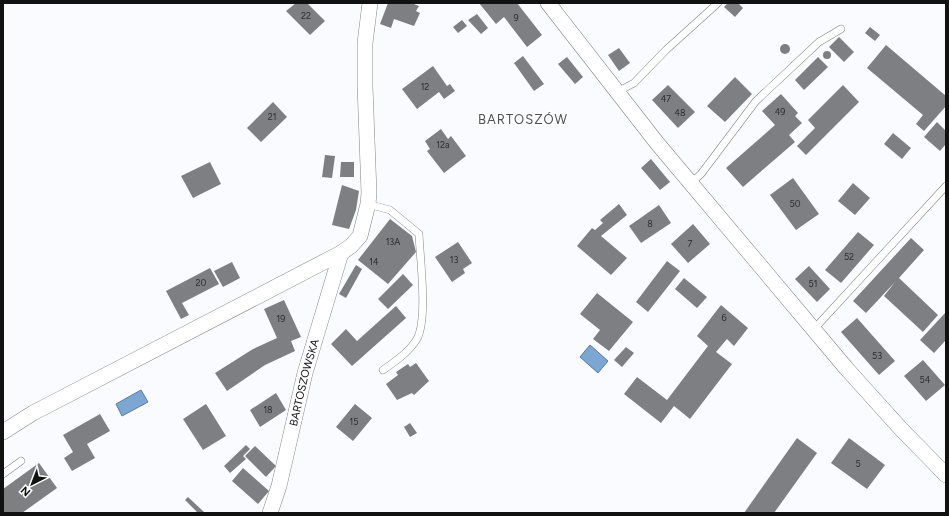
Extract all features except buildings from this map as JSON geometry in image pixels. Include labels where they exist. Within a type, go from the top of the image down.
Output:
[{"type":"street","points":[[3,432],[33,413],[341,253],[351,246],[360,236],[368,204],[369,193],[364,86],[365,43],[370,3]]},
{"type":"street","points":[[548,3],[617,92],[691,183],[814,329],[901,429],[946,475]]},
{"type":"street","name":"BARTOSZOWSKA","points":[[270,513],[279,486],[305,373],[341,253]]},
{"type":"lane","points":[[617,92],[634,83],[666,50],[718,3]]},
{"type":"lane","points":[[691,183],[701,174],[756,101],[819,42],[841,30]]},
{"type":"lane","points":[[814,329],[946,186]]},
{"type":"lane","points":[[368,204],[390,210],[419,234],[422,324],[417,339],[402,357],[383,370]]},
{"type":"lane","points":[[3,474],[21,462]]},
{"type":"water","points":[[590,345],[608,361],[598,373],[580,357]]},
{"type":"water","points":[[141,390],[148,402],[122,416],[116,404]]},
{"type":"district","name":"BARTOSZÓW","points":[[523,119]]}]
